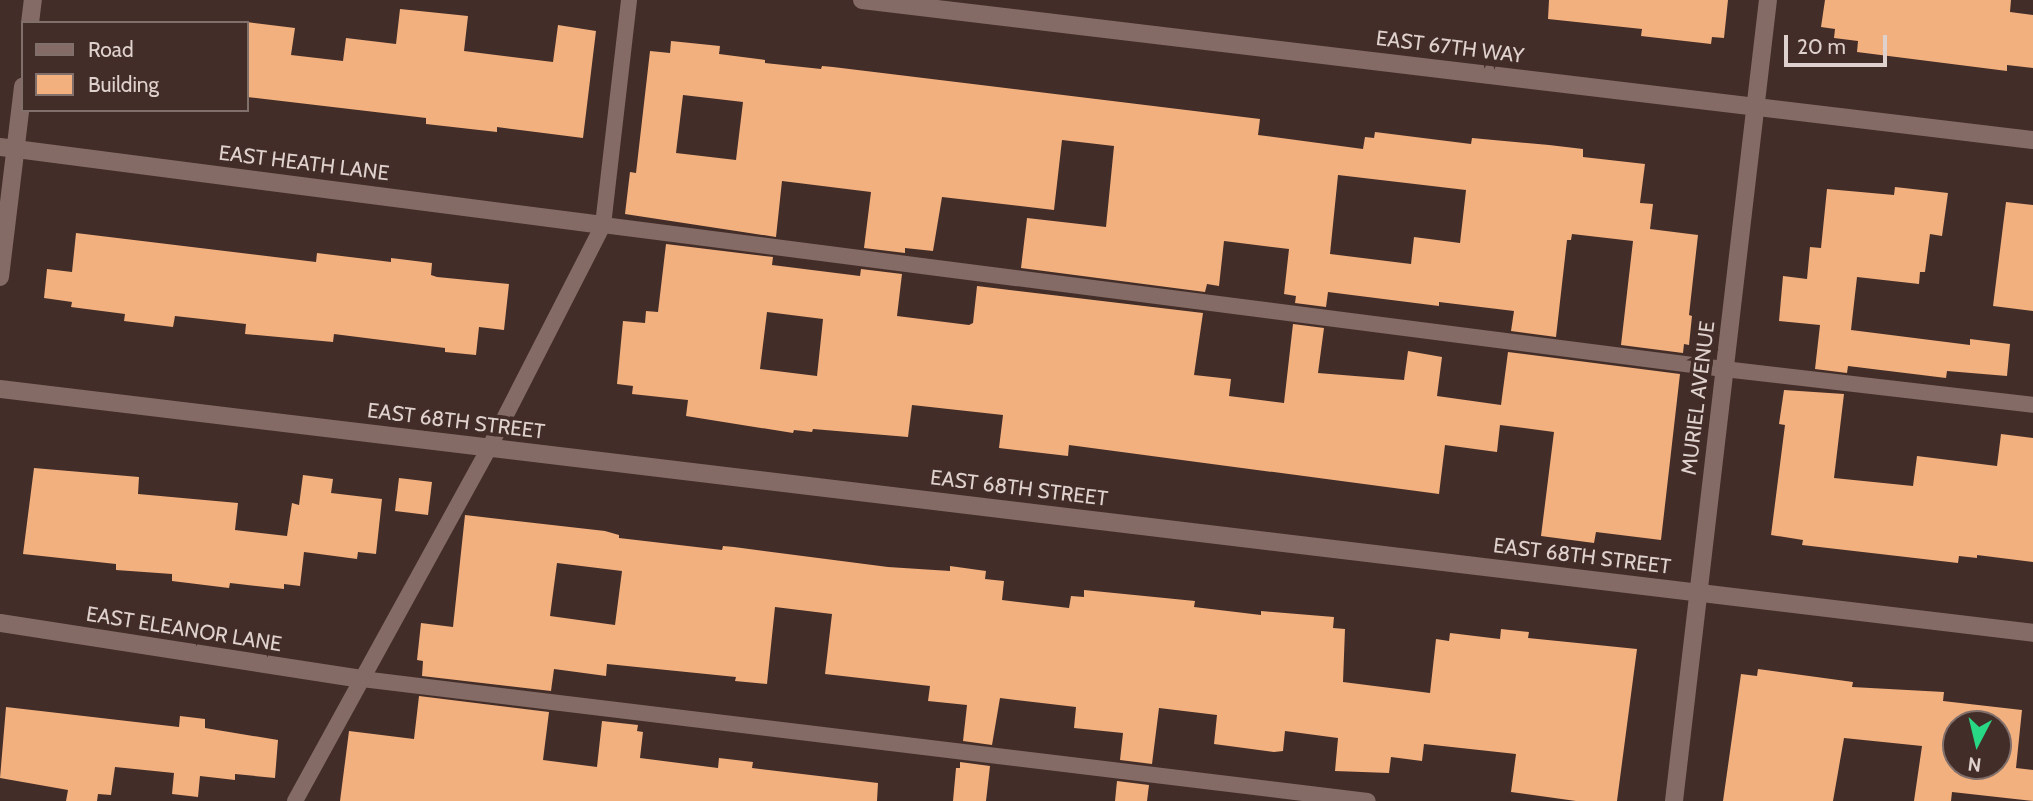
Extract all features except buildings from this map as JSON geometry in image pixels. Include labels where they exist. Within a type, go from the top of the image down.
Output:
[{"type":"street","points":[[30,21],[33,0]]},
{"type":"street","name":"EAST 67TH WAY","points":[[862,0],[2033,139]]},
{"type":"street","name":"MURIEL AVENUE","points":[[1674,801],[1768,0]]},
{"type":"street","points":[[0,277],[8,148],[21,94]]},
{"type":"street","name":"EAST HEATH LANE","points":[[8,148],[603,225]]},
{"type":"street","name":"EAST 68TH STREET","points":[[0,389],[2033,633]]},
{"type":"street","name":"EAST ELEANOR LANE","points":[[0,623],[362,679]]},
{"type":"lane","points":[[295,801],[489,448],[603,225],[629,0]]},
{"type":"lane","points":[[603,225],[1724,369],[2033,405]]},
{"type":"lane","points":[[362,679],[1368,801]]}]
